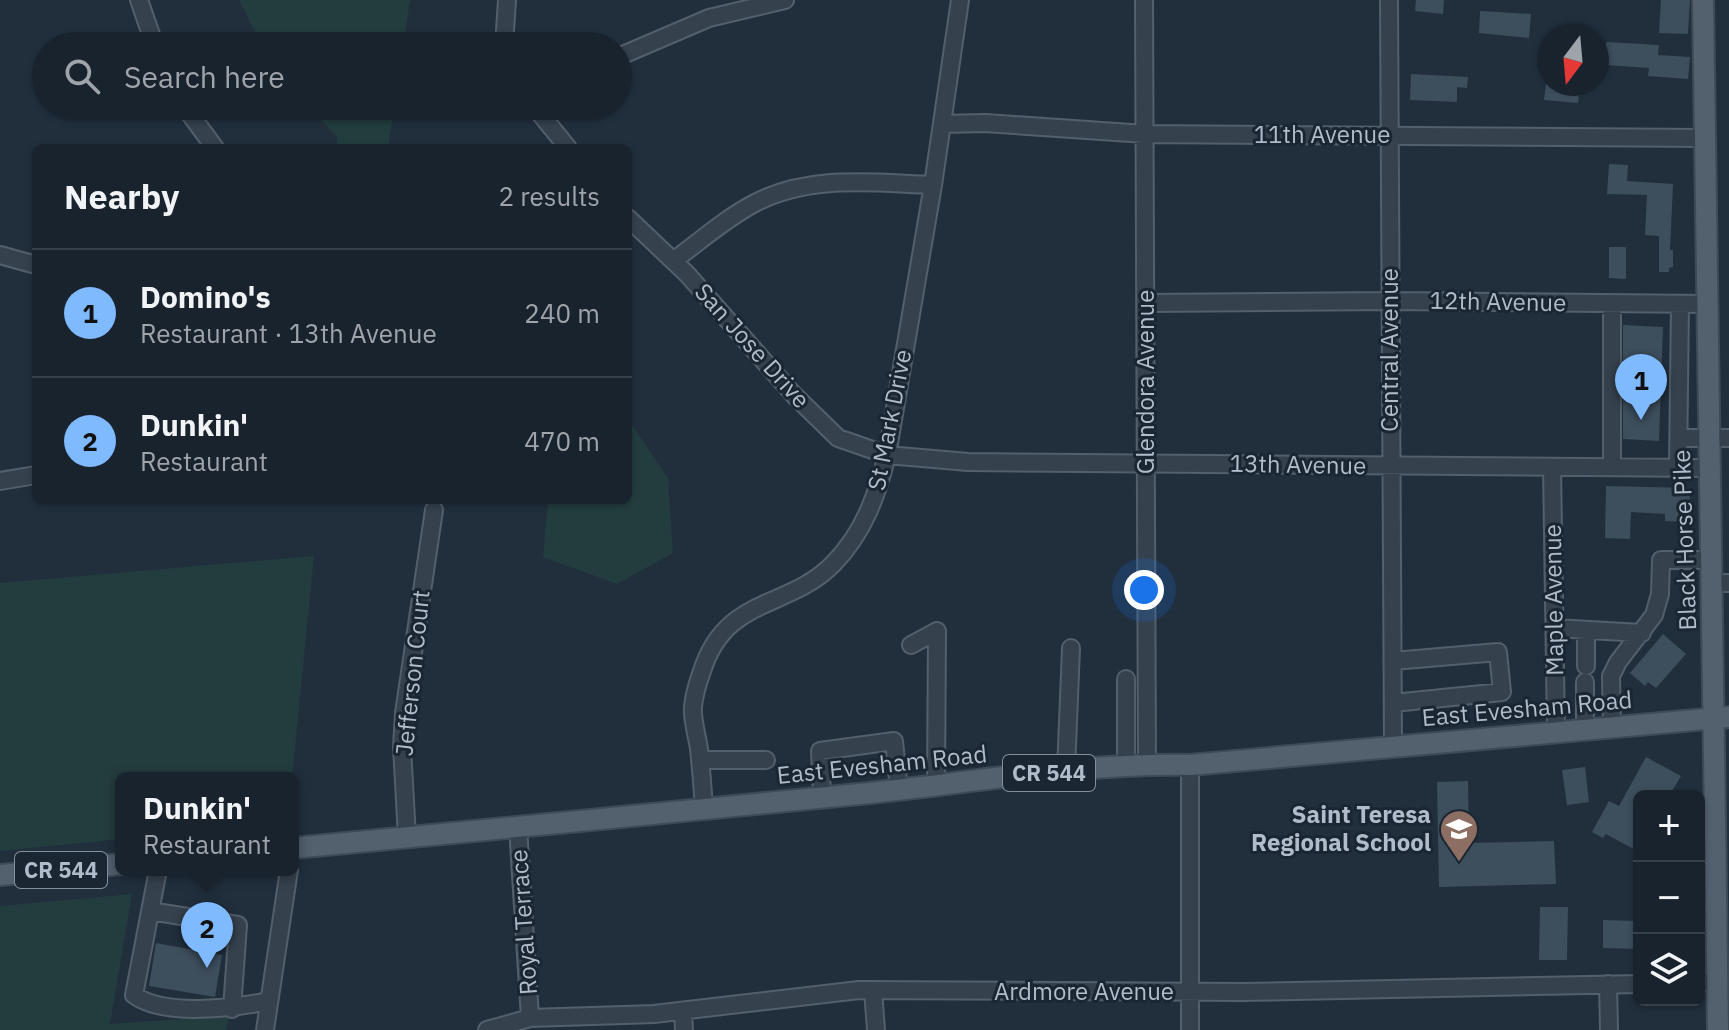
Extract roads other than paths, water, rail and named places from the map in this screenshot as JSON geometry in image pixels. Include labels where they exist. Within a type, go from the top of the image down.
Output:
[{"type":"main road","name":"Black Horse Pike","points":[[1703,0],[1706,336],[1719,438],[1709,468],[1712,560],[1721,583],[1723,856],[1716,977],[1718,1030]]},
{"type":"main road","name":"East Evesham Road","points":[[299,847],[704,810],[1066,771],[1147,764],[1190,765],[1722,718]]},
{"type":"main road","name":"CR 544","points":[[0,875],[115,865]]},
{"type":"street","points":[[139,0],[150,32]]},
{"type":"street","points":[[505,32],[507,0]]},
{"type":"street","points":[[632,51],[709,18],[785,0]]},
{"type":"street","name":"St Mark Drive","points":[[704,810],[693,708],[705,660],[717,637],[729,624],[754,608],[816,578],[833,564],[854,539],[876,498],[887,455],[933,185],[958,0]]},
{"type":"street","name":"Glendora Avenue","points":[[1144,0],[1147,764]]},
{"type":"street","name":"Central Avenue","points":[[1389,0],[1393,748]]},
{"type":"street","points":[[194,120],[212,144]]},
{"type":"street","points":[[550,120],[565,144]]},
{"type":"street","name":"11th Avenue","points":[[942,124],[985,123],[1145,134],[1703,138]]},
{"type":"street","points":[[673,261],[753,204],[787,189],[824,182],[933,185]]},
{"type":"street","name":"San Jose Drive","points":[[632,222],[673,261],[794,395],[838,438],[887,455]]},
{"type":"street","points":[[0,255],[32,264]]},
{"type":"street","name":"12th Avenue","points":[[1146,303],[1389,301],[1706,304]]},
{"type":"street","points":[[1612,304],[1612,466]]},
{"type":"street","points":[[1678,467],[1680,304]]},
{"type":"street","points":[[1680,336],[1706,336]]},
{"type":"street","points":[[1679,438],[1719,438]]},
{"type":"street","name":"13th Avenue","points":[[887,455],[968,462],[1709,468]]},
{"type":"street","name":"Maple Avenue","points":[[1552,467],[1556,732]]},
{"type":"street","points":[[0,481],[32,476]]},
{"type":"street","name":"Jefferson Court","points":[[407,837],[402,747],[404,713],[434,510]]},
{"type":"street","points":[[1612,727],[1611,676],[1654,615],[1660,594],[1661,560],[1712,560]]},
{"type":"street","points":[[1554,628],[1642,633]]},
{"type":"street","points":[[1585,730],[1586,630]]},
{"type":"street","points":[[911,645],[937,631],[936,786]]},
{"type":"street","points":[[1066,771],[1071,648]]},
{"type":"street","points":[[1393,661],[1498,652],[1502,692],[1393,703]]},
{"type":"street","points":[[1126,679],[1126,766]]},
{"type":"street","points":[[822,797],[820,751],[894,741],[899,790]]},
{"type":"street","points":[[700,760],[766,760]]},
{"type":"street","points":[[1190,765],[1190,1030]]},
{"type":"street","name":"Royal Terrace","points":[[518,827],[530,1018]]},
{"type":"street","points":[[157,876],[134,995],[144,1002],[192,1009],[232,1009],[269,1001]]},
{"type":"street","points":[[265,1030],[288,876]]},
{"type":"street","points":[[150,911],[238,925],[232,1009]]},
{"type":"street","points":[[1608,984],[1609,1030]]},
{"type":"street","name":"Ardmore Avenue","points":[[487,1030],[530,1018],[654,1014],[873,990],[1189,992],[1633,984]]},
{"type":"street","points":[[873,990],[876,1030]]},
{"type":"street","points":[[683,1011],[684,1030]]},
{"type":"place","name":"Domino's","points":[[1641,420]]},
{"type":"place","name":"Saint Teresa Regional School","points":[[1459,863]]},
{"type":"place","name":"Dunkin'","points":[[207,968]]}]
